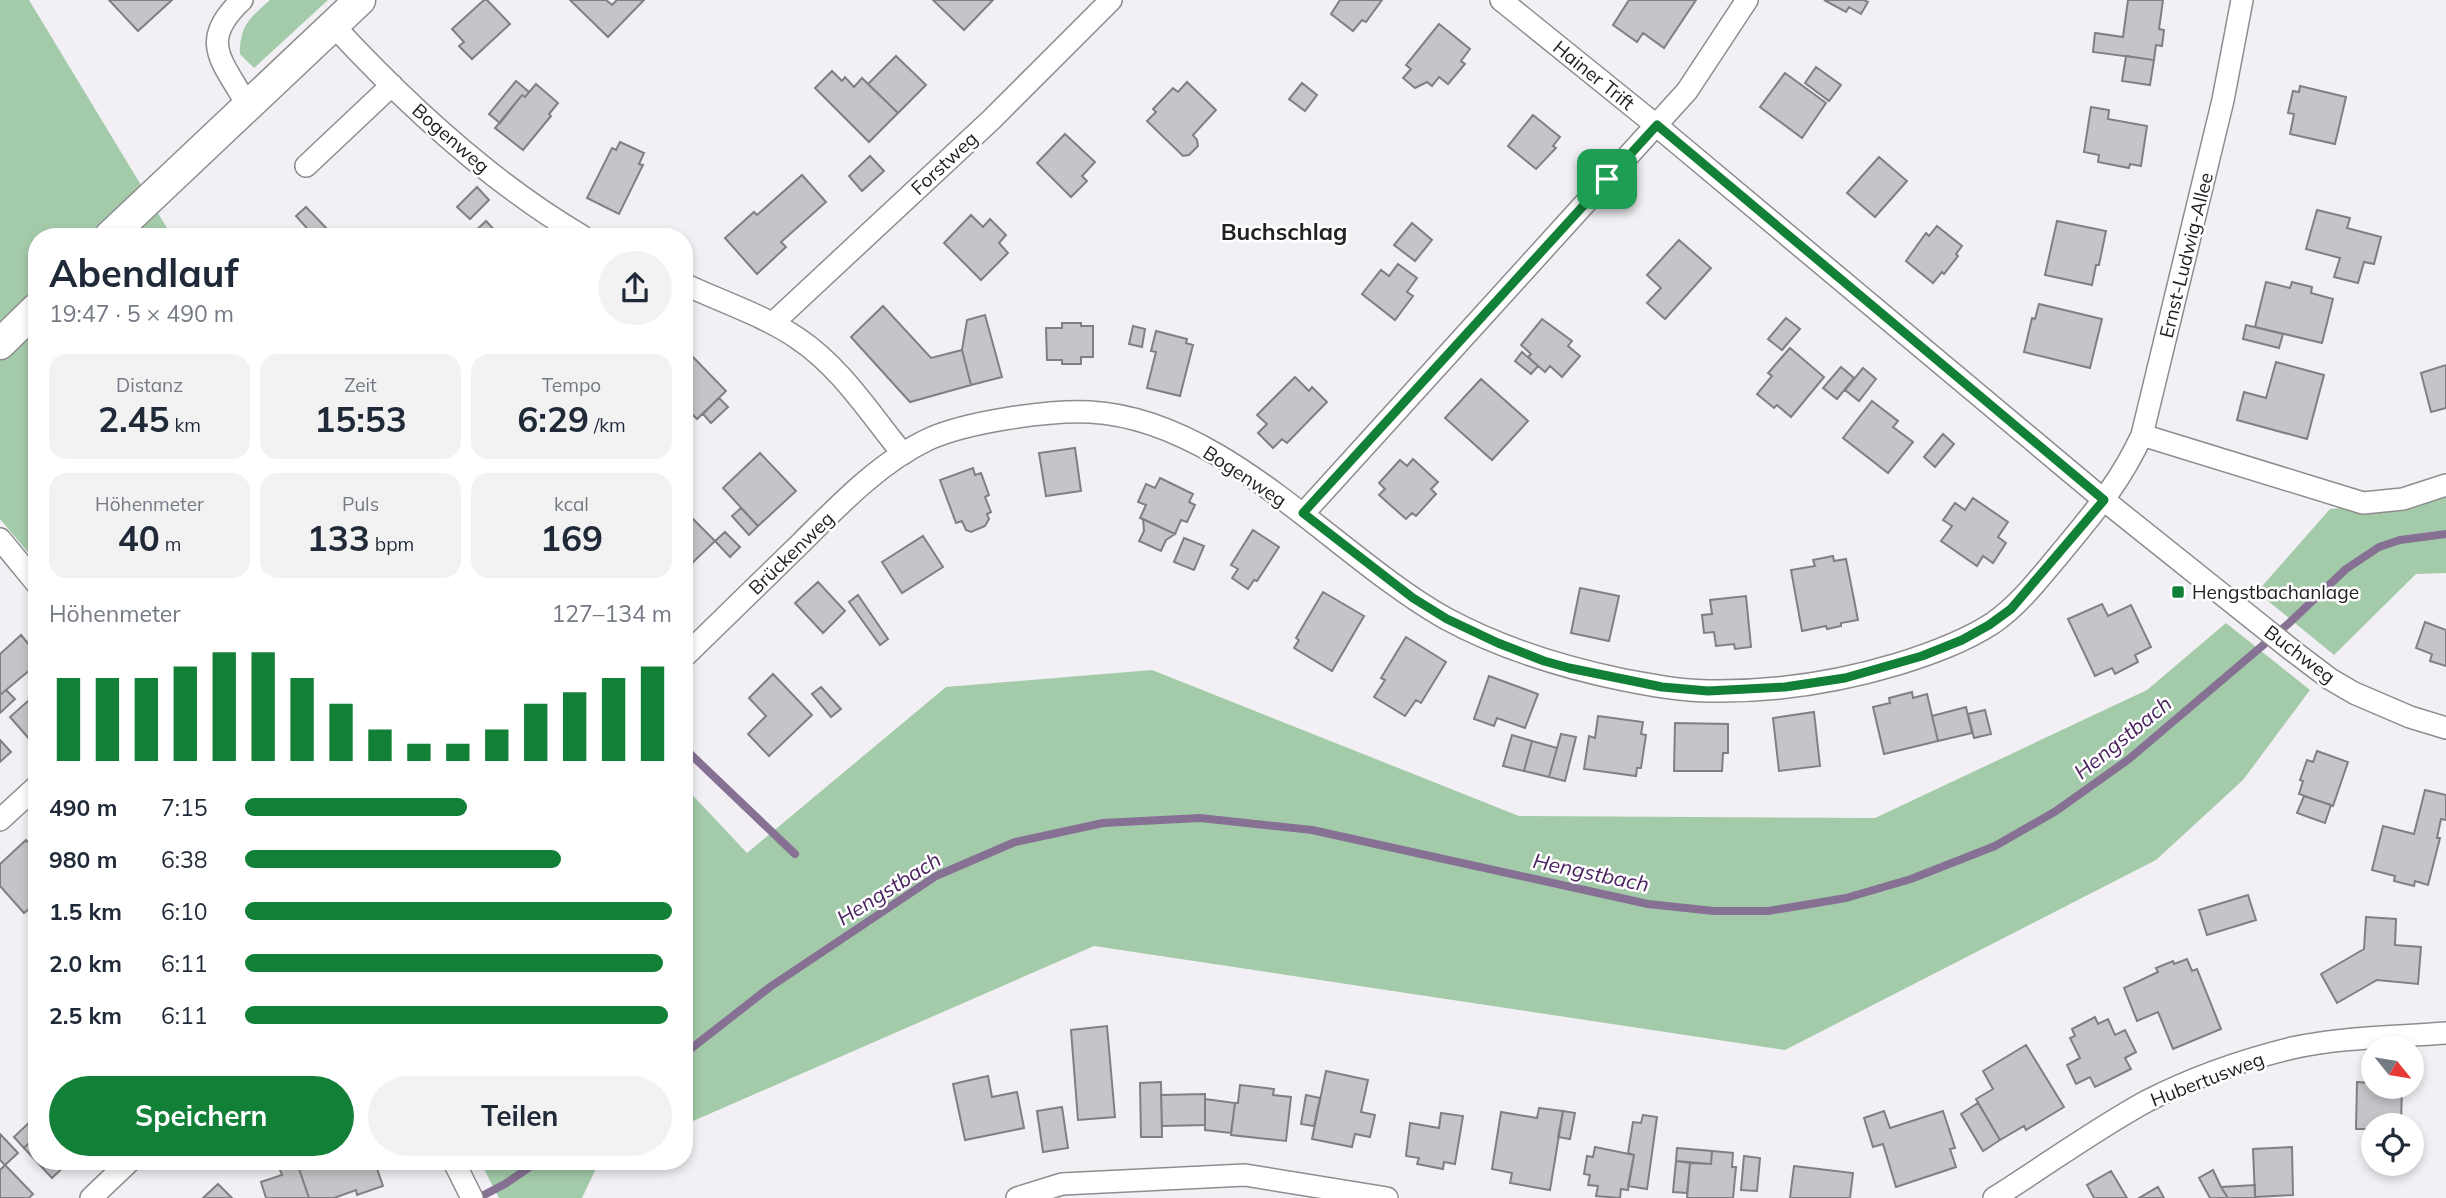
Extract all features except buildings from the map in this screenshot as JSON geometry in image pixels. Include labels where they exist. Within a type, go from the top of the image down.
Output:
[{"type":"main road","points":[[118,228],[360,0]]},
{"type":"main road","points":[[0,344],[28,317]]},
{"type":"street","points":[[242,0],[220,25],[216,49],[247,105]]},
{"type":"street","name":"Forstweg","points":[[773,323],[990,120],[1111,0]]},
{"type":"street","name":"Hainer Trift","points":[[1501,0],[1657,125],[2104,500]]},
{"type":"street","points":[[1303,513],[1687,91],[1747,0]]},
{"type":"street","name":"Ernst-Ludwig-Allee","points":[[2104,500],[2126,469],[2142,435],[2223,100],[2242,0]]},
{"type":"street","name":"Bogenweg","points":[[333,25],[392,85],[511,189],[569,228]]},
{"type":"street","points":[[306,166],[392,85]]},
{"type":"street","points":[[693,288],[773,323],[798,339],[831,366],[903,454]]},
{"type":"street","name":"Bogenweg","points":[[903,454],[930,439],[955,431],[1022,416],[1090,412],[1122,416],[1153,425],[1220,457],[1303,513],[1413,598],[1447,619],[1498,643],[1569,668],[1662,687],[1708,691],[1785,687],[1845,678],[1922,656],[1962,640],[2011,609],[2104,500]]},
{"type":"street","points":[[2142,435],[2363,503],[2403,499],[2446,485]]},
{"type":"street","name":"Brückenweg","points":[[693,648],[832,513],[903,454]]},
{"type":"street","name":"Buchweg","points":[[2104,500],[2330,679],[2354,693],[2410,717],[2446,728]]},
{"type":"street","points":[[0,539],[28,573]]},
{"type":"street","points":[[0,820],[28,794]]},
{"type":"street","name":"Hubertusweg","points":[[1994,1198],[2127,1113],[2204,1076],[2291,1048],[2320,1043],[2446,1033]]},
{"type":"street","points":[[91,1198],[120,1170]]},
{"type":"street","points":[[458,1170],[470,1194]]},
{"type":"street","points":[[1017,1198],[1062,1184],[1245,1175],[1387,1198]]},
{"type":"green space","points":[[0,0],[29,0],[167,228],[28,228],[28,552],[0,519]]},
{"type":"green space","points":[[270,0],[328,0],[254,68],[240,54],[240,44],[247,23]]},
{"type":"green space","points":[[2446,497],[2446,573],[2416,574],[2334,655],[2257,592],[2330,509]]},
{"type":"green space","points":[[2226,623],[2310,690],[2243,780],[2156,860],[1785,1050],[1094,946],[693,1121],[693,796],[747,853],[946,687],[1152,670],[1519,816],[1875,818],[2147,690]]},
{"type":"green space","points":[[484,1170],[595,1170],[582,1198],[499,1198]]},
{"type":"waterway","name":"Hengstbach","points":[[693,1047],[770,987],[936,876],[1015,842],[1103,823],[1200,818],[1312,830],[1648,904],[1714,911],[1768,911],[1846,898],[1911,879],[1995,846],[2056,811],[2129,759],[2288,624],[2346,569],[2379,547],[2400,540],[2446,534]]},
{"type":"waterway","points":[[693,757],[795,854]]},
{"type":"waterway","name":"Hengstbach","points":[[478,1198],[525,1170]]},
{"type":"place","name":"Hengstbachanlage","points":[[2178,592]]},
{"type":"district","name":"Buchschlag","points":[[1284,232]]},
{"type":"route","points":[[1657,125],[2104,500],[2026,594],[1989,625],[1962,640],[1922,656],[1873,671],[1785,687],[1708,691],[1662,687],[1569,668],[1498,643],[1447,619],[1413,598],[1303,513],[1607,179],[1657,125]]}]
